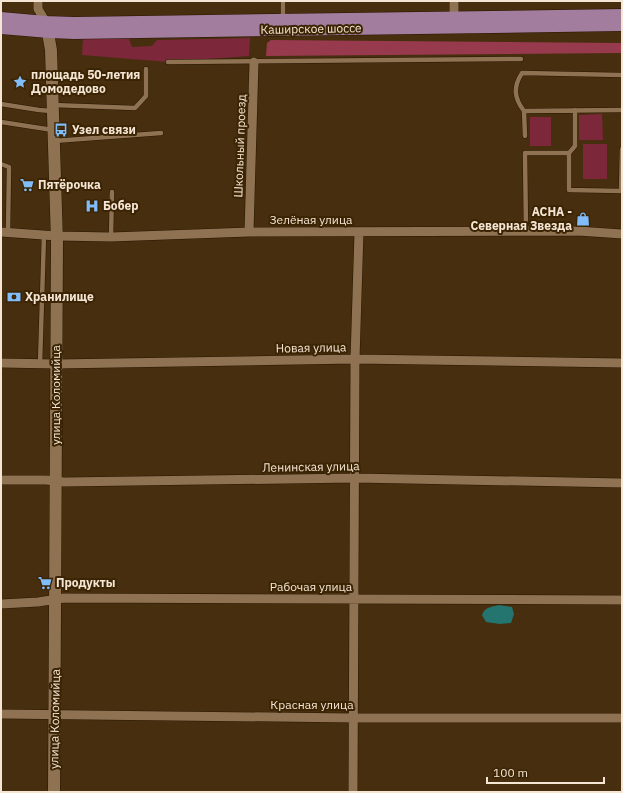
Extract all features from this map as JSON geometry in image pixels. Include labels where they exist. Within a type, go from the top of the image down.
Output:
[{"type":"main road","name":"Каширское шоссе","points":[[1,28],[283,20],[622,15]]},
{"type":"main road","name":"Каширское шоссе","points":[[1,18],[74,33],[622,25]]},
{"type":"main road","name":"улица Коломийца","points":[[47,27],[51,50],[57,236],[54,792]]},
{"type":"street","name":"улица Коломийца","points":[[38,1],[38,9],[47,27]]},
{"type":"street","points":[[454,1],[454,18]]},
{"type":"street","name":"Школьный проезд","points":[[249,232],[254,62]]},
{"type":"street","name":"Зелёная улица","points":[[4,232],[57,236],[111,237],[249,232],[578,231],[622,234]]},
{"type":"street","points":[[353,792],[355,359],[359,232]]},
{"type":"street","name":"Новая улица","points":[[1,363],[56,364],[355,359],[622,363]]},
{"type":"street","name":"Ленинская улица","points":[[1,480],[64,482],[355,478],[622,483]]},
{"type":"street","name":"Рабочая улица","points":[[1,604],[34,603],[64,598],[622,600]]},
{"type":"street","name":"Красная улица","points":[[1,714],[55,716],[354,718],[622,718]]},
{"type":"lane","points":[[283,1],[283,20]]},
{"type":"lane","points":[[168,62],[521,59]]},
{"type":"lane","points":[[1,104],[39,110],[53,108],[135,108],[146,96],[146,69]]},
{"type":"lane","points":[[524,136],[524,111],[517,102],[516,82],[522,73],[622,74]]},
{"type":"lane","points":[[575,110],[575,146],[569,153],[569,190],[621,191],[622,149]]},
{"type":"lane","points":[[524,111],[622,110]]},
{"type":"lane","points":[[1,122],[54,136],[161,134]]},
{"type":"lane","points":[[526,231],[525,153],[569,153]]},
{"type":"lane","points":[[1,164],[9,167],[4,232]]},
{"type":"lane","points":[[111,237],[112,192]]},
{"type":"lane","points":[[40,364],[44,235]]},
{"type":"shaded area","points":[[250,38],[249,56],[168,62],[82,55],[83,39],[129,39],[132,47],[152,46],[157,40]]},
{"type":"shaded area","points":[[271,40],[622,43],[622,53],[266,56],[267,43]]},
{"type":"shaded area","points":[[602,114],[603,140],[579,140],[579,115]]},
{"type":"shaded area","points":[[530,117],[551,117],[551,146],[530,146]]},
{"type":"shaded area","points":[[583,144],[607,144],[607,179],[583,179]]},
{"type":"water","points":[[499,605],[512,607],[514,614],[511,623],[500,624],[486,622],[482,615],[485,610]]},
{"type":"place","name":"площадь 50-летия Домодедово","points":[[20,82]]},
{"type":"place","name":"Узел связи","points":[[61,130]]},
{"type":"place","name":"Пятёрочка","points":[[27,185]]},
{"type":"place","name":"Бобер","points":[[92,206]]},
{"type":"place","name":"АСНА - Северная Звезда","points":[[583,219]]},
{"type":"place","name":"Хранилище","points":[[14,297]]},
{"type":"place","name":"Продукты","points":[[45,583]]}]
